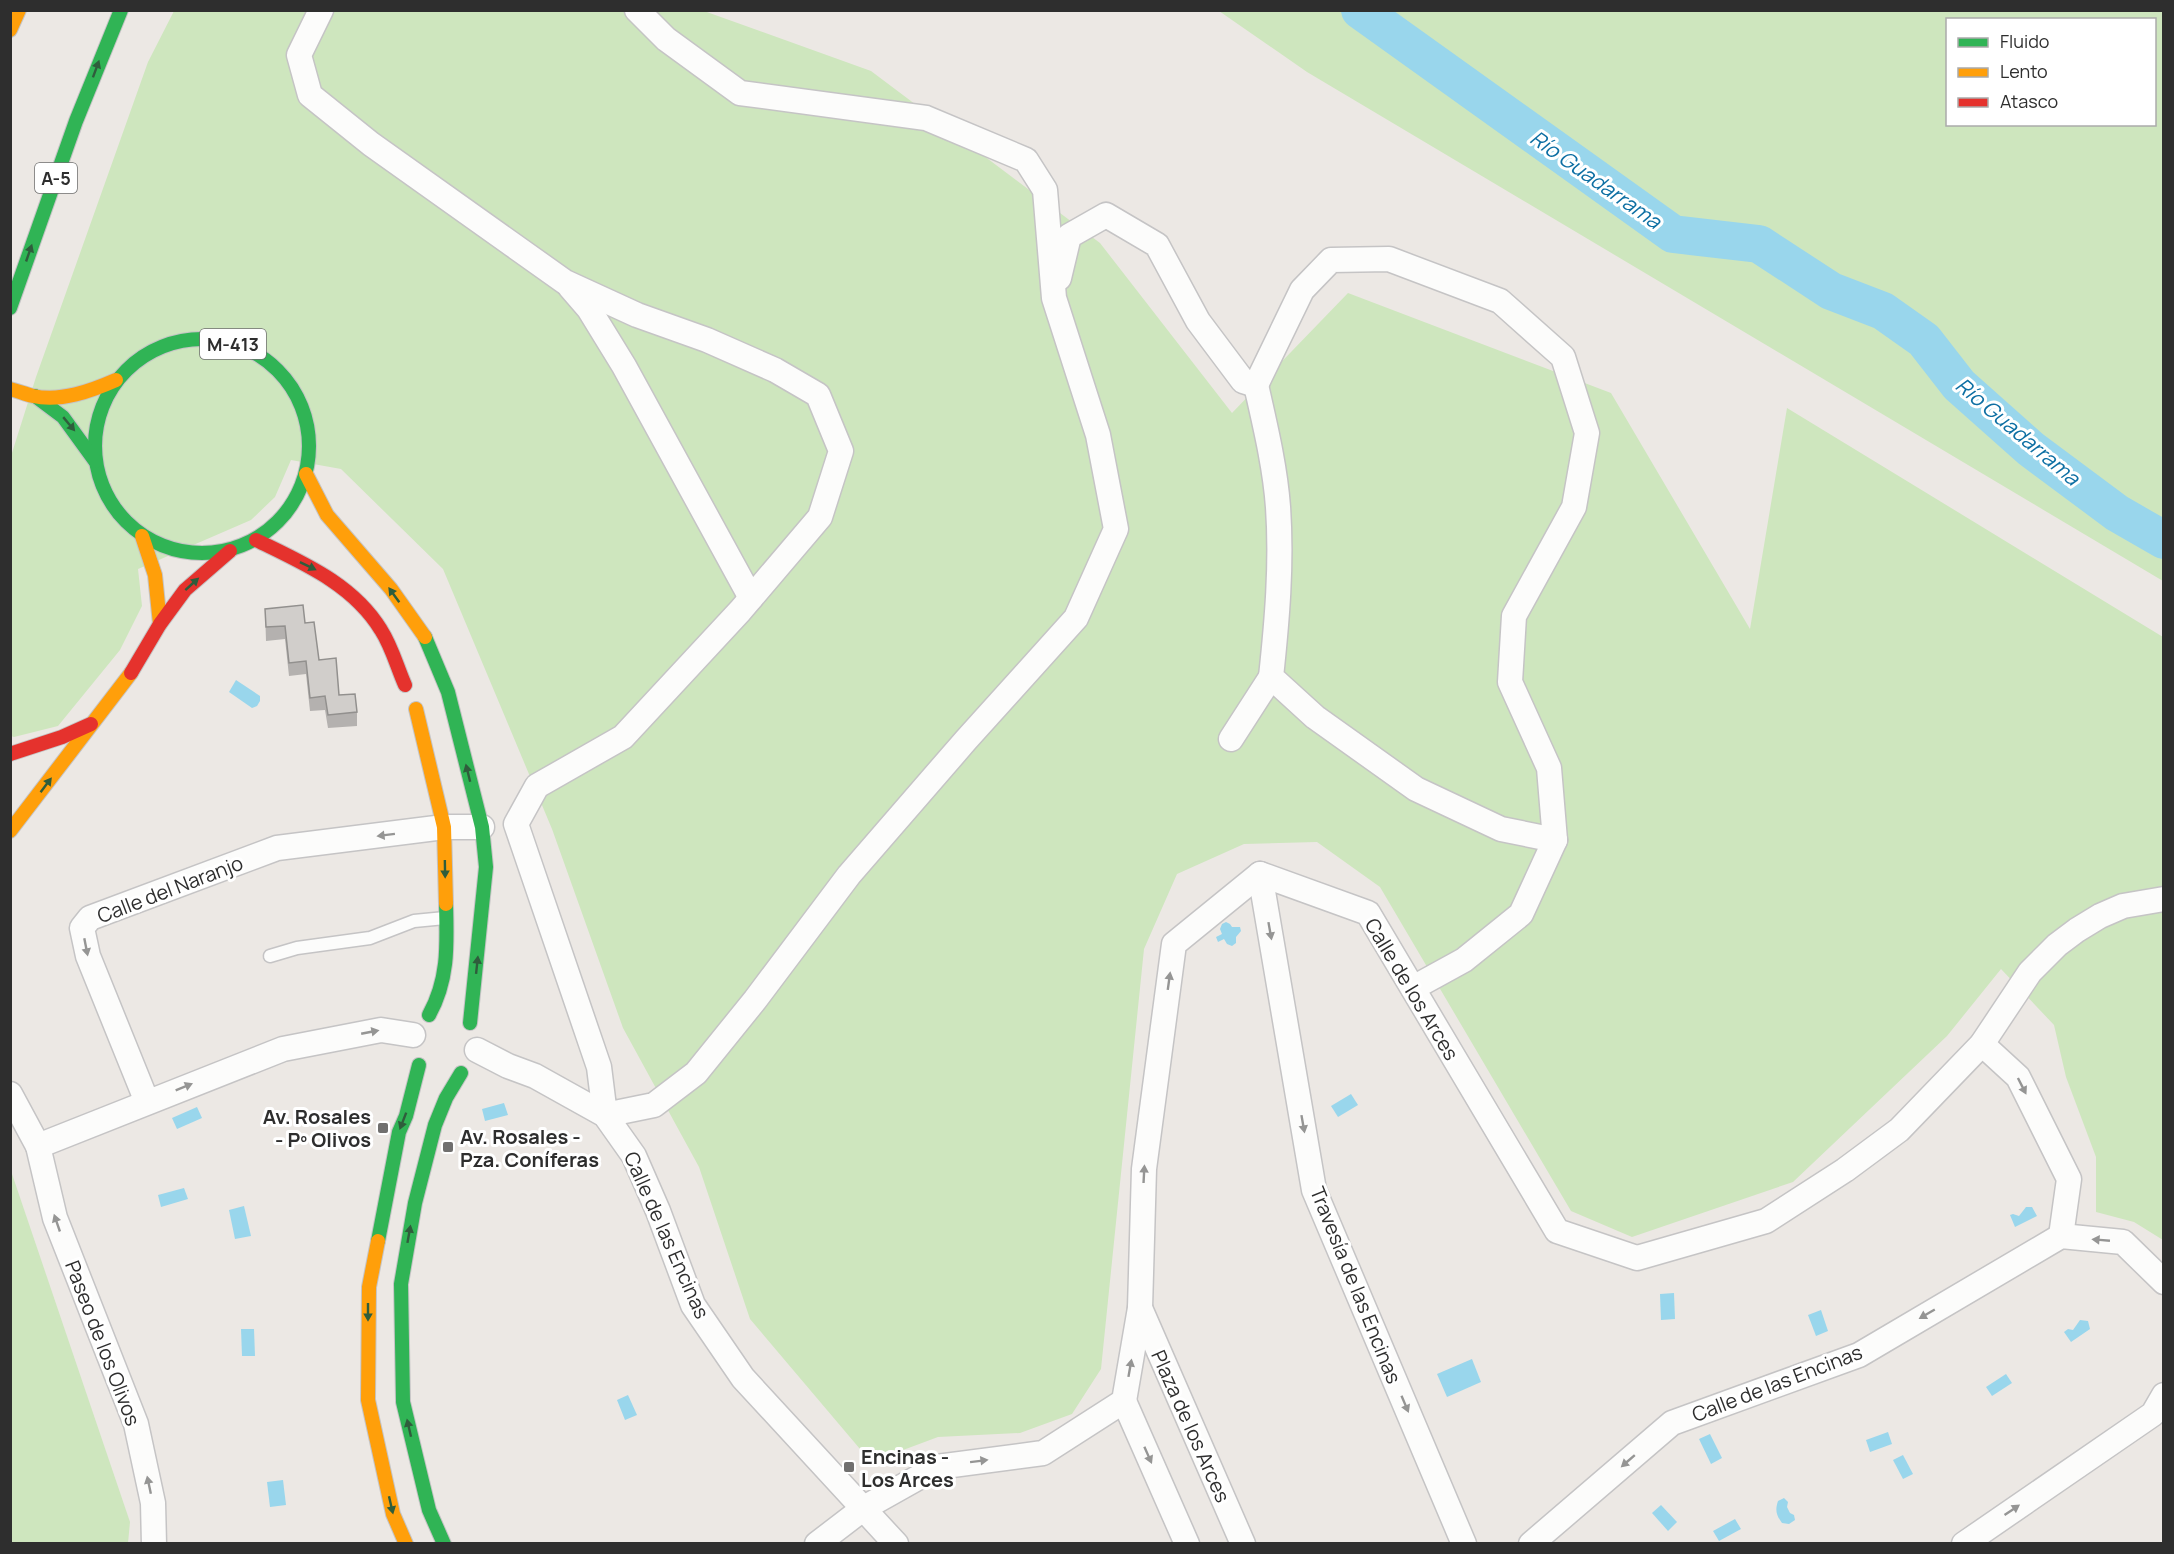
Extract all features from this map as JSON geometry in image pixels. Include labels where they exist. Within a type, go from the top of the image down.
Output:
[{"type":"main road","points":[[10,30],[19,10]]},
{"type":"main road","name":"A-5","points":[[10,308],[52,188],[121,10]]},
{"type":"main road","name":"M-413","points":[[192,339],[226,341],[258,354],[285,376],[302,406],[310,440],[306,474],[295,500],[278,523],[256,540],[230,550],[200,554],[170,549],[142,536],[119,516],[103,490],[95,460],[94,438],[99,415],[116,380],[129,367],[158,348],[192,339]]},
{"type":"main road","name":"M-413","points":[[10,389],[35,396],[67,395],[103,386],[116,380]]},
{"type":"main road","name":"M-413","points":[[35,396],[63,417],[95,460]]},
{"type":"main road","points":[[306,474],[327,515],[391,589],[426,639],[448,692],[482,827],[486,867],[470,1023]]},
{"type":"main road","points":[[142,536],[156,575],[160,624]]},
{"type":"main road","points":[[256,540],[326,574],[357,600],[381,629],[405,685]]},
{"type":"main road","points":[[10,831],[126,681],[160,624],[185,590],[230,550]]},
{"type":"main road","points":[[416,709],[444,827],[447,960],[438,999],[442,1013]]},
{"type":"main road","points":[[10,754],[62,737],[92,723]]},
{"type":"main road","points":[[405,1544],[393,1514],[368,1400],[369,1287],[399,1132],[406,1116],[420,1022],[442,1013],[461,1016],[470,1023],[477,1039],[477,1050],[470,1065],[461,1072],[446,1077]]},
{"type":"main road","points":[[444,1544],[429,1510],[403,1401],[400,1284],[415,1203],[435,1125],[446,1098],[461,1072]]},
{"type":"street","points":[[321,10],[299,55],[310,95],[371,144],[565,282],[637,315],[707,340],[766,366],[818,395],[841,451],[820,517],[751,598],[623,738],[537,786],[516,824],[599,1067],[605,1115],[654,1105],[696,1073],[849,875],[1076,618],[1116,529],[1098,435],[1054,298],[1045,190],[1026,160],[926,118],[740,93],[666,39],[637,10]]},
{"type":"street","points":[[1054,298],[1070,236],[1106,215],[1157,245],[1198,321],[1243,381],[1256,385]]},
{"type":"street","points":[[1231,739],[1272,677],[1280,599],[1278,507],[1268,440],[1256,385],[1302,290],[1331,260],[1389,259],[1500,301],[1563,357],[1587,433],[1574,507],[1514,616],[1510,682],[1549,768],[1556,840],[1521,914],[1464,960],[1413,988]]},
{"type":"street","points":[[565,282],[589,309],[624,366],[751,598]]},
{"type":"street","points":[[1272,677],[1315,717],[1416,789],[1501,829],[1556,840]]},
{"type":"street","points":[[405,685],[416,709]]},
{"type":"street","points":[[444,827],[482,827]]},
{"type":"street","name":"Calle del Naranjo","points":[[147,1102],[88,957],[82,928],[90,918],[277,848],[444,827]]},
{"type":"street","points":[[1187,1544],[1124,1401],[1140,1308],[1144,1169],[1174,944],[1260,874]]},
{"type":"street","name":"Calle de los Arces","points":[[1260,874],[1368,913],[1557,1231],[1637,1258],[1766,1221],[1845,1170],[1899,1130],[1982,1044],[2030,972],[2057,945],[2100,916],[2123,906],[2163,899]]},
{"type":"street","name":"Travesía de las Encinas","points":[[1260,874],[1314,1190],[1464,1544]]},
{"type":"street","points":[[38,1146],[283,1048],[381,1030],[417,1054]]},
{"type":"street","points":[[1982,1044],[2018,1077],[2069,1179],[2061,1236],[2123,1242],[2163,1282]]},
{"type":"street","name":"Calle de las Encinas","points":[[477,1050],[508,1066],[535,1076],[605,1115],[634,1156],[658,1211],[693,1305],[743,1378],[896,1544]]},
{"type":"street","name":"Paseo de los Olivos","points":[[10,1094],[38,1146],[56,1218],[136,1424],[153,1503],[153,1544]]},
{"type":"street","name":"Calle de las Encinas","points":[[1531,1544],[1672,1423],[1859,1355],[2061,1236]]},
{"type":"street","name":"Plaza de los Arces","points":[[1140,1308],[1242,1544]]},
{"type":"street","points":[[1964,1544],[2153,1414],[2163,1395]]},
{"type":"street","points":[[817,1544],[864,1508],[937,1467],[1043,1454],[1124,1401]]},
{"type":"lane","points":[[270,956],[297,948],[370,938],[414,921],[446,918]]},
{"type":"green space","points":[[174,11],[704,11],[871,71],[1100,243],[1232,413],[1348,293],[1611,393],[1750,629],[1787,408],[2163,637],[2163,1240],[2134,1222],[2096,1212],[2096,1157],[2066,1077],[2054,1025],[2001,969],[1947,1036],[1793,1182],[1632,1237],[1571,1211],[1380,887],[1317,842],[1244,844],[1177,874],[1144,949],[1101,1369],[1072,1414],[1020,1433],[938,1437],[871,1462],[750,1319],[699,1167],[623,1028],[552,829],[443,569],[341,469],[291,460],[275,497],[251,520],[138,569],[142,606],[120,650],[58,726],[11,736],[11,456],[36,377],[148,62]]},
{"type":"green space","points":[[1219,11],[2163,11],[2163,581],[1307,72]]},
{"type":"green space","points":[[10,1168],[130,1522],[128,1543],[11,1543]]},
{"type":"water","points":[[236,680],[260,696],[257,706],[252,708],[229,692]]},
{"type":"water","points":[[1226,922],[1232,927],[1240,927],[1241,931],[1236,937],[1236,943],[1232,946],[1224,939],[1218,942],[1216,937],[1222,934],[1220,929]]},
{"type":"water","points":[[1351,1094],[1358,1105],[1338,1117],[1331,1106]]},
{"type":"water","points":[[504,1103],[508,1115],[485,1121],[482,1109]]},
{"type":"water","points":[[197,1107],[202,1118],[177,1129],[172,1118]]},
{"type":"water","points":[[184,1188],[188,1199],[161,1207],[158,1195]]},
{"type":"water","points":[[244,1206],[251,1236],[235,1239],[229,1210]]},
{"type":"water","points":[[2026,1207],[2032,1207],[2037,1216],[2015,1227],[2010,1215],[2019,1216]]},
{"type":"water","points":[[1674,1293],[1675,1319],[1661,1320],[1660,1294]]},
{"type":"water","points":[[1821,1310],[1828,1331],[1816,1336],[1808,1315]]},
{"type":"water","points":[[2080,1320],[2088,1321],[2090,1329],[2071,1342],[2064,1332],[2068,1329],[2073,1330]]},
{"type":"water","points":[[241,1329],[254,1329],[255,1356],[242,1356]]},
{"type":"water","points":[[1472,1359],[1481,1382],[1447,1397],[1437,1374]]},
{"type":"water","points":[[2006,1374],[2012,1383],[1992,1396],[1986,1387]]},
{"type":"water","points":[[628,1395],[637,1415],[625,1420],[617,1400]]},
{"type":"water","points":[[1888,1432],[1892,1444],[1870,1452],[1866,1440]]},
{"type":"water","points":[[1710,1434],[1722,1458],[1711,1464],[1699,1439]]},
{"type":"water","points":[[1903,1455],[1913,1474],[1903,1479],[1893,1460]]},
{"type":"water","points":[[283,1480],[286,1505],[270,1507],[267,1482]]},
{"type":"water","points":[[1784,1498],[1795,1520],[1789,1524],[1782,1523],[1777,1512],[1778,1501]]},
{"type":"water","points":[[1661,1505],[1677,1522],[1668,1531],[1652,1513]]},
{"type":"water","points":[[1735,1519],[1741,1529],[1719,1541],[1713,1531]]},
{"type":"building","points":[[303,605],[305,623],[314,622],[319,660],[336,658],[339,695],[355,694],[357,712],[328,715],[325,696],[310,698],[306,661],[289,663],[285,626],[266,627],[265,609]]},
{"type":"waterway","name":"Río Guadarrama","points":[[1360,10],[1673,234],[1759,244],[1831,291],[1883,311],[1924,340],[1959,385],[2031,449],[2117,513],[2164,540]]},
{"type":"traffic: fast","points":[[10,308],[76,121],[121,10]]},
{"type":"traffic: fast","points":[[191,339],[213,339],[233,343],[253,351],[278,370],[297,395],[305,415],[309,446],[305,477],[297,497],[278,522],[253,541],[233,549],[213,553],[191,553],[171,549],[151,541],[119,514],[107,497],[99,477],[95,457],[95,435],[99,415],[107,395],[134,363],[151,351],[171,343],[191,339]]},
{"type":"traffic: fast","points":[[35,396],[63,417],[95,461]]},
{"type":"traffic: fast","points":[[425,637],[448,692],[482,827],[486,867],[470,1023]]},
{"type":"traffic: fast","points":[[429,1015],[436,1002],[443,975],[446,947],[446,904]]},
{"type":"traffic: fast","points":[[378,1241],[399,1132],[406,1116],[419,1065]]},
{"type":"traffic: fast","points":[[444,1544],[429,1510],[403,1402],[401,1284],[415,1203],[435,1125],[446,1098],[461,1073]]},
{"type":"traffic: slow","points":[[10,30],[19,10]]},
{"type":"traffic: slow","points":[[10,389],[33,396],[54,398],[86,391],[116,380]]},
{"type":"traffic: slow","points":[[306,474],[327,515],[391,589],[425,637]]},
{"type":"traffic: slow","points":[[142,536],[155,575],[160,624]]},
{"type":"traffic: slow","points":[[10,831],[131,673]]},
{"type":"traffic: slow","points":[[416,709],[444,827],[446,904]]},
{"type":"traffic: slow","points":[[378,1241],[369,1287],[368,1400],[393,1514],[406,1544]]},
{"type":"traffic: jam","points":[[256,540],[326,576],[356,600],[381,630],[405,685]]},
{"type":"traffic: jam","points":[[131,673],[160,624],[185,590],[230,551]]},
{"type":"traffic: jam","points":[[10,754],[62,737],[91,724]]},
{"type":"place","name":"Av. Rosales - Pº Olivos","points":[[383,1128]]},
{"type":"place","name":"Av. Rosales - Pza. Coníferas","points":[[448,1147]]},
{"type":"place","name":"Encinas - Los Arces","points":[[849,1467]]}]
